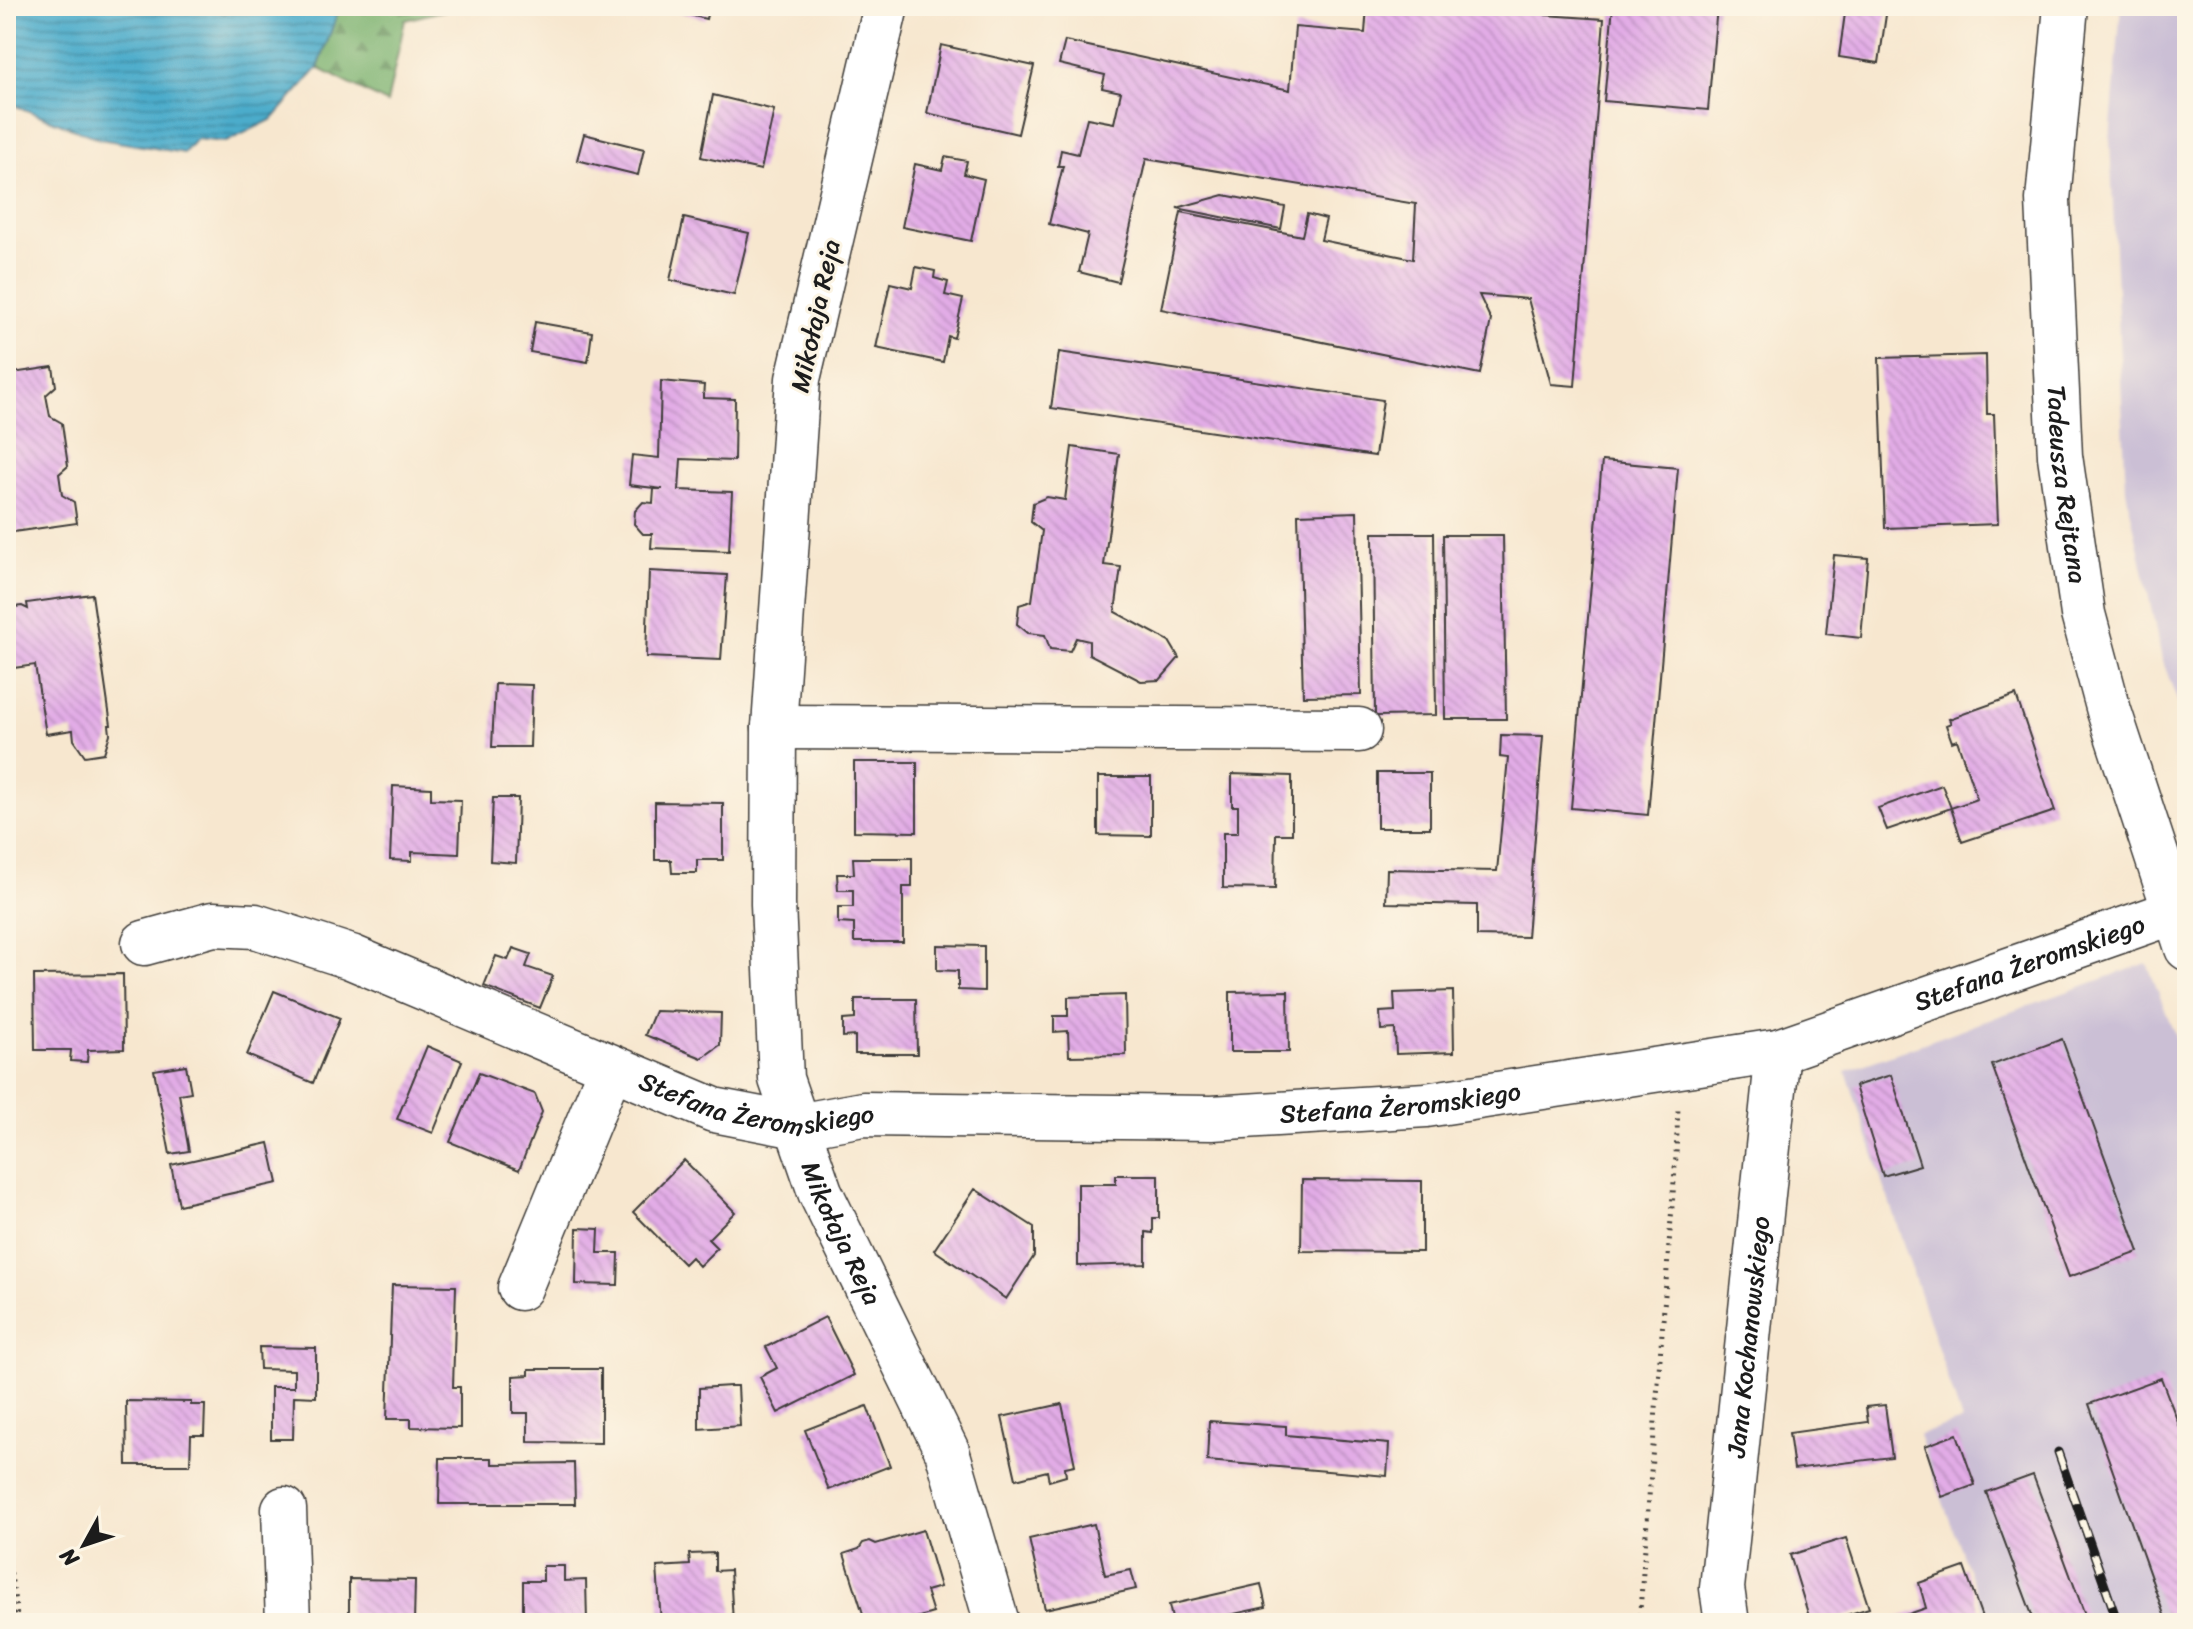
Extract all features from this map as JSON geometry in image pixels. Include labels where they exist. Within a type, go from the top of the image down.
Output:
[{"type":"street","name":"Mikołaja Reja","points":[[886,6],[798,379],[774,727],[773,904],[781,1079],[820,1192],[947,1451],[997,1623]]},
{"type":"street","name":"Tadeusza Rejtana","points":[[2066,6],[2048,200],[2060,456],[2083,614],[2109,711],[2180,930]]},
{"type":"street","points":[[774,727],[1359,730]]},
{"type":"street","name":"Stefana Żeromskiego","points":[[144,943],[213,924],[255,926],[351,957],[714,1110],[797,1126],[863,1114],[1212,1118],[1426,1105],[1778,1051],[2180,930]]},
{"type":"street","name":"Jana Kochanowskiego","points":[[1727,1623],[1722,1588],[1778,1051]]},
{"type":"street","name":"Stefana Żeromskiego","points":[[520,1288],[611,1067]]},
{"type":"street","points":[[284,1509],[288,1623]]},
{"type":"path","points":[[1639,1623],[1676,1156],[1678,1066]]},
{"type":"path","points":[[6,1541],[18,1623]]},
{"type":"shaded area","points":[[2121,6],[2187,6],[2187,727],[2162,659],[2126,490],[2110,140]]},
{"type":"shaded area","points":[[2147,963],[2187,1066],[2187,1623],[1988,1623],[1918,1435],[1962,1421],[1846,1071]]},
{"type":"green space","points":[[340,6],[462,6],[405,20],[387,103],[318,68]]},
{"type":"water","points":[[6,6],[211,6],[224,13],[237,6],[340,6],[318,68],[273,119],[226,142],[196,139],[184,153],[100,139],[6,102]]},
{"type":"building","points":[[653,6],[709,6],[706,19]]},
{"type":"building","points":[[1367,6],[1547,6],[1546,15],[1604,19],[1575,386],[1551,384],[1528,299],[1479,295],[1491,320],[1480,374],[1161,309],[1181,212],[1302,236],[1307,214],[1326,219],[1321,240],[1413,259],[1416,204],[1146,159],[1118,282],[1079,272],[1088,234],[1049,224],[1063,166],[1058,166],[1061,150],[1078,154],[1087,118],[1114,123],[1121,92],[1102,88],[1105,75],[1059,64],[1065,41],[1290,90],[1295,27],[1365,33]]},
{"type":"building","points":[[1613,6],[1717,6],[1708,110],[1604,101]]},
{"type":"building","points":[[1846,6],[1887,8],[1879,63],[1839,57]]},
{"type":"building","points":[[941,45],[1034,66],[1018,134],[927,113]]},
{"type":"building","points":[[713,95],[774,110],[761,170],[701,157]]},
{"type":"building","points":[[584,134],[644,149],[638,175],[577,160]]},
{"type":"building","points":[[945,157],[967,161],[964,174],[984,179],[971,241],[902,227],[915,164],[942,170]]},
{"type":"building","points":[[1224,195],[1285,207],[1281,229],[1177,208]]},
{"type":"building","points":[[684,218],[749,233],[734,295],[670,280]]},
{"type":"building","points":[[916,267],[935,271],[934,278],[948,282],[945,295],[963,299],[954,338],[948,336],[943,362],[876,348],[890,283],[912,288]]},
{"type":"building","points":[[535,322],[592,332],[588,362],[530,352]]},
{"type":"building","points":[[1059,352],[1383,400],[1375,456],[1051,408]]},
{"type":"building","points":[[1986,355],[1987,414],[1994,414],[1998,524],[1885,528],[1879,358]]},
{"type":"building","points":[[53,367],[56,386],[46,395],[50,416],[62,423],[68,466],[59,474],[62,495],[74,502],[77,523],[6,533],[6,374]]},
{"type":"building","points":[[661,381],[704,385],[703,398],[735,399],[734,461],[681,459],[679,490],[732,492],[729,551],[651,548],[652,534],[643,534],[634,524],[635,511],[643,502],[653,503],[654,489],[663,489],[629,485],[632,455],[659,458]]},
{"type":"building","points":[[1072,447],[1119,454],[1104,565],[1121,567],[1115,612],[1169,641],[1179,658],[1160,680],[1141,681],[1089,654],[1089,641],[1076,638],[1070,651],[1050,649],[1045,635],[1028,633],[1017,624],[1019,605],[1032,601],[1042,531],[1031,522],[1033,503],[1047,497],[1065,500]]},
{"type":"building","points":[[1602,461],[1678,468],[1648,815],[1571,808]]},
{"type":"building","points":[[1357,512],[1361,695],[1303,696],[1298,514]]},
{"type":"building","points":[[1373,533],[1434,533],[1436,715],[1375,716]]},
{"type":"building","points":[[1443,535],[1503,535],[1506,719],[1445,719]]},
{"type":"building","points":[[1834,555],[1868,558],[1861,638],[1826,634]]},
{"type":"building","points":[[649,571],[727,575],[721,660],[646,657]]},
{"type":"building","points":[[92,594],[111,725],[104,753],[85,756],[74,740],[73,730],[46,734],[35,665],[6,669],[6,608],[22,606],[28,609],[27,603]]},
{"type":"building","points":[[495,684],[532,685],[530,747],[492,747]]},
{"type":"building","points":[[2016,695],[2055,811],[1962,842],[1951,808],[1977,799],[1957,740],[1952,742],[1946,725],[1951,723],[1949,719]]},
{"type":"building","points":[[1501,735],[1543,736],[1527,937],[1477,936],[1477,905],[1386,903],[1387,869],[1497,871],[1508,758],[1500,757]]},
{"type":"building","points":[[854,762],[917,762],[917,832],[854,831]]},
{"type":"building","points":[[1377,773],[1430,773],[1430,828],[1377,828]]},
{"type":"building","points":[[1232,774],[1292,776],[1292,834],[1276,834],[1275,889],[1223,888],[1223,833],[1238,833],[1238,806],[1232,806]]},
{"type":"building","points":[[1098,777],[1151,777],[1151,836],[1098,835]]},
{"type":"building","points":[[1942,785],[1951,808],[1887,830],[1878,808]]},
{"type":"building","points":[[393,786],[431,788],[431,799],[461,800],[459,854],[412,852],[412,861],[390,860]]},
{"type":"building","points":[[493,798],[518,798],[516,863],[490,861]]},
{"type":"building","points":[[655,802],[723,803],[723,860],[697,860],[697,873],[672,873],[671,860],[655,860]]},
{"type":"building","points":[[853,858],[912,858],[912,887],[903,887],[903,942],[854,942],[854,924],[838,923],[838,907],[853,907],[853,890],[838,890],[837,874],[854,874]]},
{"type":"building","points":[[937,945],[984,946],[984,991],[958,990],[958,971],[937,970]]},
{"type":"building","points":[[513,948],[531,954],[526,967],[553,976],[540,1008],[484,986],[496,956],[508,960]]},
{"type":"building","points":[[123,974],[124,1049],[88,1050],[87,1062],[70,1061],[71,1050],[35,1050],[34,975]]},
{"type":"building","points":[[274,991],[340,1018],[313,1083],[247,1055]]},
{"type":"building","points":[[1288,991],[1289,1052],[1230,1052],[1230,992]]},
{"type":"building","points":[[1453,991],[1454,1052],[1396,1054],[1395,1029],[1381,1030],[1380,1012],[1395,1011],[1394,993]]},
{"type":"building","points":[[1125,995],[1126,1055],[1069,1056],[1068,1031],[1054,1032],[1054,1016],[1068,1016],[1068,997]]},
{"type":"building","points":[[855,999],[916,999],[917,1054],[855,1054],[855,1036],[843,1037],[843,1020],[855,1019]]},
{"type":"building","points":[[655,1011],[721,1013],[720,1045],[702,1058],[645,1035]]},
{"type":"building","points":[[2062,1039],[2139,1252],[2069,1277],[1992,1065]]},
{"type":"building","points":[[427,1046],[462,1061],[433,1133],[397,1119]]},
{"type":"building","points":[[186,1065],[191,1092],[179,1094],[189,1151],[170,1154],[154,1070]]},
{"type":"building","points":[[479,1073],[535,1094],[542,1112],[519,1170],[450,1142]]},
{"type":"building","points":[[1891,1075],[1920,1165],[1883,1176],[1855,1086]]},
{"type":"building","points":[[269,1143],[278,1183],[179,1205],[171,1165]]},
{"type":"building","points":[[684,1160],[735,1212],[708,1239],[717,1248],[699,1266],[691,1257],[684,1264],[633,1212]]},
{"type":"building","points":[[1116,1175],[1159,1175],[1159,1218],[1153,1218],[1153,1233],[1146,1232],[1146,1264],[1078,1266],[1078,1184],[1116,1184]]},
{"type":"building","points":[[1302,1180],[1422,1181],[1422,1252],[1301,1251]]},
{"type":"building","points":[[975,1189],[1034,1227],[1034,1256],[1006,1299],[934,1250]]},
{"type":"building","points":[[577,1228],[599,1229],[598,1253],[619,1253],[618,1285],[576,1284]]},
{"type":"building","points":[[392,1285],[456,1286],[453,1387],[460,1387],[460,1428],[411,1427],[411,1419],[387,1419]]},
{"type":"building","points":[[825,1317],[854,1375],[778,1413],[760,1377],[777,1368],[766,1347]]},
{"type":"building","points":[[259,1347],[316,1348],[316,1397],[294,1396],[293,1439],[271,1439],[271,1387],[294,1387],[294,1370],[260,1369]]},
{"type":"building","points":[[529,1369],[601,1369],[601,1443],[528,1442],[528,1413],[513,1413],[513,1376],[529,1375]]},
{"type":"building","points":[[2161,1378],[2187,1446],[2187,1623],[2167,1623],[2089,1404]]},
{"type":"building","points":[[738,1386],[740,1426],[699,1429],[699,1388]]},
{"type":"building","points":[[126,1401],[205,1405],[204,1435],[191,1435],[190,1465],[127,1465]]},
{"type":"building","points":[[1062,1404],[1075,1465],[1065,1467],[1066,1476],[1049,1481],[1047,1471],[1016,1479],[1002,1417]]},
{"type":"building","points":[[1885,1405],[1892,1457],[1794,1469],[1789,1433],[1868,1422],[1866,1407]]},
{"type":"building","points":[[867,1406],[890,1466],[829,1490],[805,1430]]},
{"type":"building","points":[[1209,1421],[1286,1426],[1286,1435],[1389,1444],[1387,1476],[1207,1461]]},
{"type":"building","points":[[1957,1434],[1975,1485],[1942,1497],[1925,1446]]},
{"type":"building","points":[[440,1458],[492,1458],[492,1464],[574,1463],[575,1504],[439,1504]]},
{"type":"building","points":[[2033,1475],[2088,1623],[2035,1623],[1986,1492]]},
{"type":"building","points":[[1094,1524],[1105,1575],[1131,1570],[1136,1589],[1045,1609],[1029,1539]]},
{"type":"building","points":[[923,1530],[940,1587],[926,1591],[933,1613],[899,1623],[866,1623],[844,1554],[859,1549],[863,1543],[870,1541],[876,1544]]},
{"type":"building","points":[[1846,1538],[1869,1608],[1821,1623],[1811,1623],[1790,1555]]},
{"type":"building","points":[[715,1553],[715,1571],[730,1570],[733,1623],[717,1623],[716,1617],[695,1618],[696,1623],[661,1623],[657,1567],[690,1565],[689,1554]]},
{"type":"building","points":[[543,1566],[564,1566],[564,1581],[586,1580],[587,1623],[523,1623],[523,1581],[543,1581]]},
{"type":"building","points":[[1964,1567],[1984,1623],[1893,1623],[1891,1620],[1926,1608],[1919,1583]]},
{"type":"building","points":[[349,1579],[415,1580],[414,1623],[349,1623]]},
{"type":"building","points":[[1261,1584],[1266,1607],[1193,1623],[1173,1623],[1169,1605]]},
{"type":"railway","points":[[2058,1452],[2118,1623]]}]
